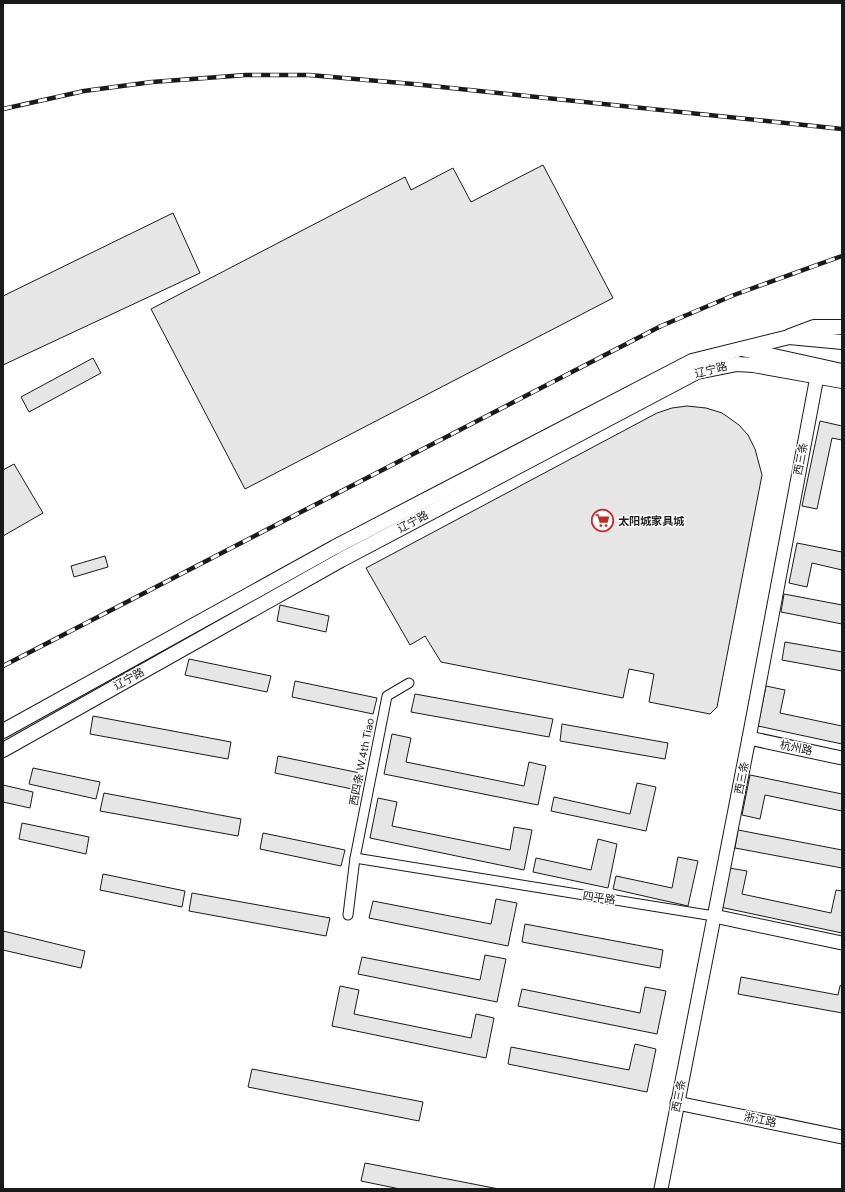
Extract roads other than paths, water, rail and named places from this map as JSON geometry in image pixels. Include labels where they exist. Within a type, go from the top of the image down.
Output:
[{"type":"main road","points":[[738,348],[789,337],[814,327],[842,327]]},
{"type":"main road","points":[[789,337],[842,342]]},
{"type":"main road","name":"辽宁路","points":[[3,731],[335,547],[692,360],[738,348],[818,371],[842,381]]},
{"type":"main road","name":"辽宁路","points":[[3,750],[341,560],[697,372],[737,364],[818,371],[842,370]]},
{"type":"street","name":"西三条","points":[[661,1189],[750,738],[818,371]]},
{"type":"street","name":"西四条 W.4th Tiao","points":[[348,915],[355,858],[387,696],[409,683]]},
{"type":"street","name":"杭州路","points":[[750,738],[842,758]]},
{"type":"street","name":"四平路","points":[[355,858],[714,916],[842,943]]},
{"type":"street","name":"浙江路","points":[[677,1103],[842,1138]]},
{"type":"railway","points":[[3,109],[84,91],[152,82],[246,75],[309,75],[413,84],[842,129]]},
{"type":"railway","points":[[3,666],[661,326],[734,295],[842,256]]},
{"type":"place","name":"太阳城家具城","points":[[603,521]]}]
